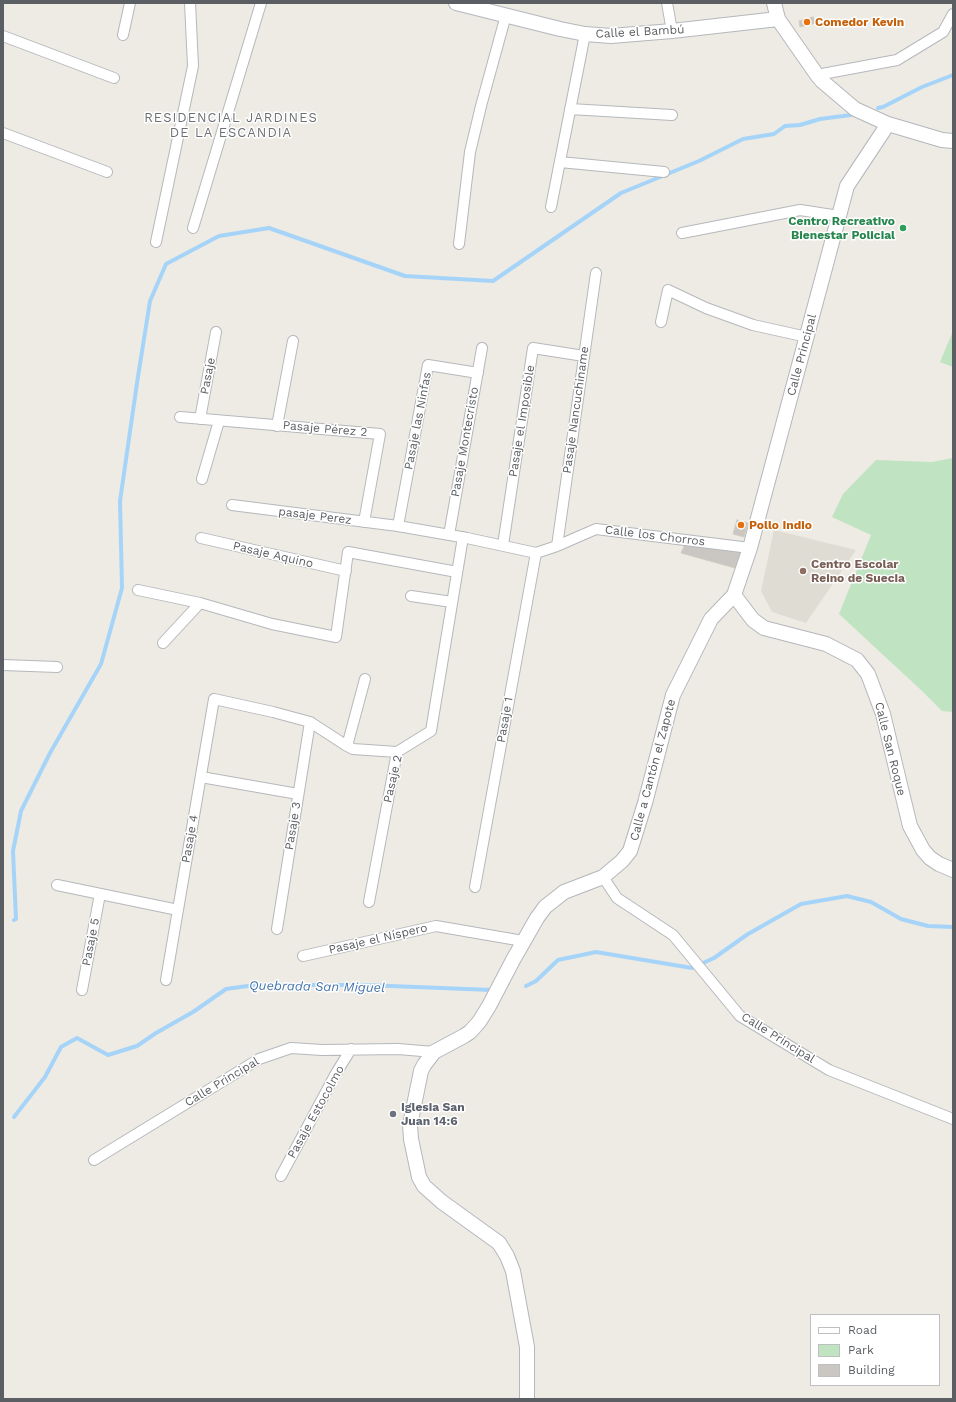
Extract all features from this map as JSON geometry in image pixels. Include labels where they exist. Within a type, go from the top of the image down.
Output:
[{"type":"street","points":[[122,35],[130,3]]},
{"type":"street","points":[[156,242],[193,66],[190,3]]},
{"type":"street","points":[[193,228],[261,3]]},
{"type":"street","name":"Calle el Bambú","points":[[456,3],[585,34],[611,36],[672,31],[778,19]]},
{"type":"street","points":[[667,3],[672,31]]},
{"type":"street","points":[[776,4],[778,19],[817,75],[855,109],[888,124],[942,140],[953,141]]},
{"type":"street","points":[[817,75],[897,60],[943,32],[953,14]]},
{"type":"street","points":[[459,244],[470,152],[506,15]]},
{"type":"street","points":[[551,207],[585,34]]},
{"type":"street","points":[[3,36],[114,78]]},
{"type":"street","points":[[570,110],[672,115]]},
{"type":"street","name":"Calle Principal","points":[[734,595],[750,548],[847,186],[888,124]]},
{"type":"street","points":[[3,133],[107,172]]},
{"type":"street","points":[[560,162],[664,172]]},
{"type":"street","points":[[682,233],[800,210],[839,216]]},
{"type":"street","name":"Pasaje Nancuchiname","points":[[557,546],[596,273]]},
{"type":"street","points":[[661,322],[668,290],[706,308],[753,325],[807,337]]},
{"type":"street","name":"Pasaje","points":[[200,419],[216,332]]},
{"type":"street","points":[[277,426],[293,341]]},
{"type":"street","name":"Pasaje Montecristo","points":[[448,535],[482,348]]},
{"type":"street","name":"Pasaje el Imposible","points":[[503,545],[534,348],[584,356]]},
{"type":"street","name":"Pasaje las Ninfas","points":[[398,526],[428,365],[478,373]]},
{"type":"street","name":"Pasaje Pérez 2","points":[[180,417],[380,434],[364,522]]},
{"type":"street","points":[[202,479],[219,421]]},
{"type":"street","name":"pasaje Perez","points":[[232,505],[398,526]]},
{"type":"street","points":[[398,526],[463,537],[536,553]]},
{"type":"street","name":"Calle los Chorros","points":[[536,553],[557,546],[596,529],[750,548]]},
{"type":"street","name":"Pasaje 2","points":[[369,902],[397,752],[431,731],[463,537]]},
{"type":"street","name":"Pasaje Aquino","points":[[201,538],[346,571]]},
{"type":"street","points":[[138,590],[200,603],[272,624],[336,637],[348,552],[457,572]]},
{"type":"street","name":"Pasaje 1","points":[[475,888],[536,553]]},
{"type":"street","name":"Calle San Roque","points":[[734,595],[753,620],[764,628],[826,644],[857,660],[868,674],[883,714],[910,826],[923,850],[930,858],[953,870]]},
{"type":"street","name":"Calle a Cantón el Zapote","points":[[527,1399],[527,1347],[513,1271],[507,1256],[499,1244],[442,1202],[424,1186],[419,1178],[411,1140],[410,1125],[421,1070],[434,1052],[470,1032],[479,1022],[541,912],[555,898],[564,892],[603,877],[622,861],[630,851],[645,803],[673,695],[712,618],[734,595]]},
{"type":"street","points":[[411,596],[452,602]]},
{"type":"street","points":[[163,643],[200,603]]},
{"type":"street","points":[[3,665],[57,667]]},
{"type":"street","points":[[347,746],[365,679]]},
{"type":"street","name":"Pasaje 4","points":[[166,980],[214,699],[310,722]]},
{"type":"street","points":[[310,722],[353,749],[397,752]]},
{"type":"street","name":"Pasaje 3","points":[[277,930],[310,722]]},
{"type":"street","points":[[201,777],[298,794]]},
{"type":"street","name":"Calle Principal","points":[[603,877],[617,898],[673,935],[740,1016],[829,1070],[953,1119]]},
{"type":"street","points":[[57,885],[178,910]]},
{"type":"street","name":"Pasaje 5","points":[[82,990],[100,894]]},
{"type":"street","name":"Pasaje el Níspero","points":[[303,956],[436,926],[524,941]]},
{"type":"street","name":"Calle Principal","points":[[94,1160],[259,1059],[291,1048],[322,1050],[398,1049],[434,1052]]},
{"type":"street","name":"Pasaje Estocolmo","points":[[281,1176],[335,1075],[351,1050]]},
{"type":"shaded area","name":"Centro Escolar Reino de Suecia","points":[[774,530],[856,550],[806,623],[772,612],[761,591]]},
{"type":"green space","points":[[953,331],[953,367],[940,362]]},
{"type":"green space","points":[[953,458],[953,712],[942,711],[839,614],[871,535],[832,517],[843,494],[876,460],[932,462]]},
{"type":"building","name":"Comedor Kevin","points":[[813,17],[815,23],[800,27],[799,21]]},
{"type":"building","name":"Pollo Indio","points":[[737,520],[748,523],[746,529],[735,527]]},
{"type":"building","points":[[735,527],[746,529],[744,537],[733,534]]},
{"type":"building","points":[[687,540],[742,547],[735,568],[681,553]]},
{"type":"waterway","points":[[878,108],[883,107],[922,87],[953,75]]},
{"type":"waterway","points":[[14,920],[16,919],[13,851],[21,811],[50,753],[101,664],[122,588],[120,501],[150,301],[166,264],[219,236],[269,228],[405,276],[493,281],[621,193],[699,161],[743,139],[774,134],[785,126],[800,125],[820,119],[851,115]]},
{"type":"waterway","name":"Quebrada San Miguel","points":[[526,986],[536,981],[558,960],[596,952],[692,968],[714,958],[748,934],[801,904],[847,896],[871,902],[901,919],[928,926],[953,927]]},
{"type":"waterway","name":"Quebrada San Miguel","points":[[14,1117],[45,1077],[61,1047],[77,1038],[108,1055],[137,1046],[156,1033],[193,1012],[226,989],[255,985],[365,985],[492,990]]},
{"type":"place","name":"Comedor Kevin","points":[[807,22]]},
{"type":"place","name":"Centro Recreativo Bienestar Policial","points":[[903,228]]},
{"type":"place","name":"Pollo Indio","points":[[741,525]]},
{"type":"place","name":"Centro Escolar Reino de Suecia","points":[[803,571]]},
{"type":"place","name":"Iglesia San Juan 14:6","points":[[393,1114]]},
{"type":"district","name":"RESIDENCIAL JARDINES DE LA ESCANDIA","points":[[231,126]]}]
